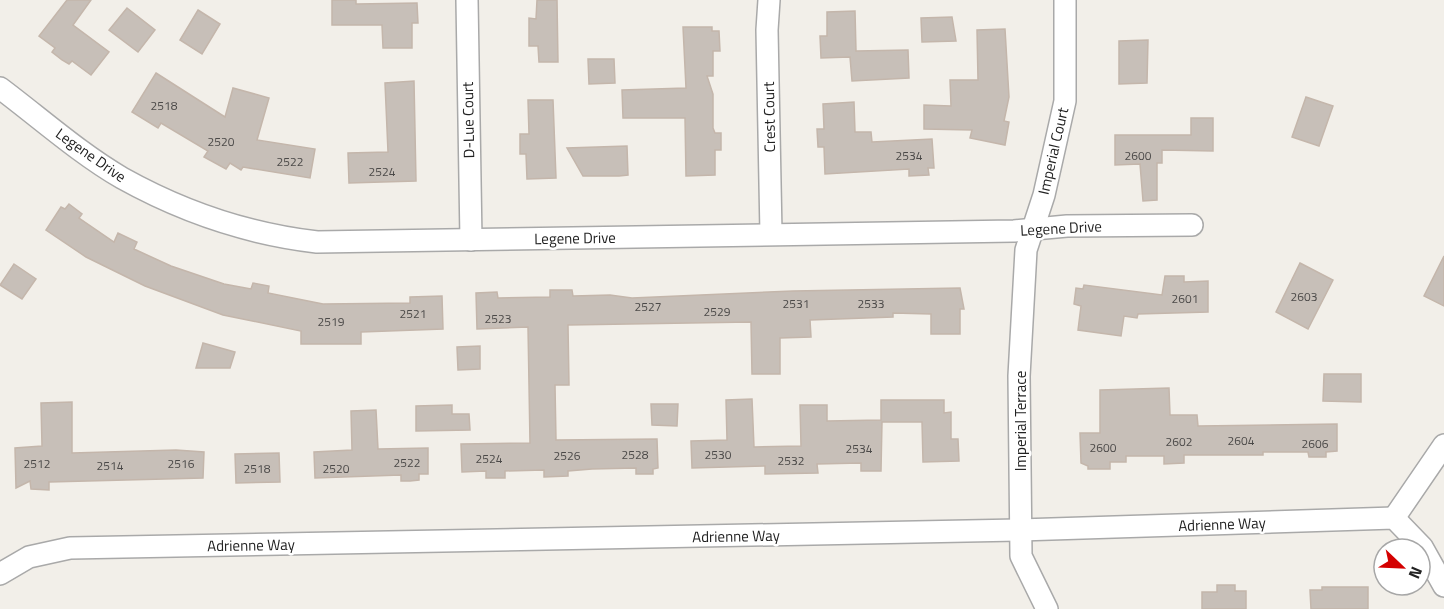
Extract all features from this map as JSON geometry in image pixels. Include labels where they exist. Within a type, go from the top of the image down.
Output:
[{"type":"street","name":"D-Lue Court","points":[[467,0],[471,240]]},
{"type":"street","name":"Crest Court","points":[[769,0],[767,30],[771,234]]},
{"type":"street","name":"Imperial Court","points":[[1033,229],[1058,140],[1065,101],[1065,0]]},
{"type":"street","name":"Legene Drive","points":[[0,88],[92,158],[122,177],[216,220],[269,236],[317,242],[1192,225]]},
{"type":"street","name":"Imperial Terrace","points":[[1033,229],[1026,250],[1018,376],[1020,530],[1021,556],[1047,609]]},
{"type":"street","points":[[1444,445],[1394,518],[1422,547],[1444,586]]},
{"type":"street","name":"Adrienne Way","points":[[0,574],[29,557],[70,548],[1020,530],[1394,518]]},
{"type":"building","points":[[67,0],[91,0],[73,25],[109,52],[91,75],[72,61],[69,64],[62,60],[52,52],[55,48],[39,36]]},
{"type":"building","points":[[332,0],[356,0],[356,4],[417,3],[418,23],[412,23],[412,48],[383,48],[382,25],[332,25]]},
{"type":"building","points":[[537,0],[557,0],[558,62],[539,62],[538,46],[529,46],[529,18],[536,19]]},
{"type":"building","points":[[127,8],[155,30],[138,52],[109,30]]},
{"type":"building","points":[[198,10],[220,24],[202,54],[180,40]]},
{"type":"building","points":[[855,11],[856,51],[908,50],[909,78],[852,81],[850,57],[821,58],[820,36],[827,36],[827,12]]},
{"type":"building","points":[[952,17],[956,41],[922,42],[921,18]]},
{"type":"building","points":[[683,27],[712,27],[712,31],[719,31],[720,51],[713,51],[713,76],[707,76],[713,94],[713,128],[715,133],[721,133],[721,150],[715,150],[715,175],[686,176],[685,118],[623,118],[622,90],[686,88]]},
{"type":"building","points":[[1005,29],[1009,97],[1004,121],[1009,122],[1005,145],[970,138],[972,130],[924,129],[924,105],[951,106],[950,80],[978,80],[977,30]]},
{"type":"building","points":[[1148,40],[1147,83],[1119,84],[1119,41]]},
{"type":"building","points":[[588,59],[614,59],[615,83],[589,84]]},
{"type":"building","points":[[156,73],[225,117],[233,88],[269,98],[257,140],[315,149],[310,178],[243,167],[241,170],[230,163],[226,169],[204,157],[208,151],[161,123],[158,128],[132,112]]},
{"type":"building","points":[[414,81],[416,181],[349,183],[348,153],[388,152],[385,83]]},
{"type":"building","points":[[1306,97],[1333,106],[1319,146],[1292,137]]},
{"type":"building","points":[[528,100],[553,100],[556,178],[527,179],[526,154],[520,154],[520,134],[529,134]]},
{"type":"building","points":[[854,102],[855,132],[871,132],[872,142],[932,139],[934,168],[928,168],[929,175],[909,176],[909,169],[825,174],[824,147],[818,147],[817,129],[824,129],[823,104]]},
{"type":"building","points":[[1191,118],[1213,118],[1213,151],[1162,150],[1162,163],[1157,163],[1157,200],[1143,201],[1140,164],[1115,165],[1115,135],[1191,135]]},
{"type":"building","points":[[627,146],[628,175],[619,176],[583,176],[567,148]]},
{"type":"building","points":[[69,204],[82,214],[79,218],[114,242],[118,233],[137,242],[134,249],[171,266],[224,284],[251,289],[253,283],[269,286],[268,293],[323,304],[410,303],[410,297],[442,296],[443,329],[361,332],[361,344],[301,344],[301,331],[223,315],[145,286],[86,257],[46,230],[61,207],[65,209]]},
{"type":"building","points":[[1444,256],[1444,306],[1424,296]]},
{"type":"building","points":[[1300,263],[1333,280],[1308,329],[1276,312]]},
{"type":"building","points":[[14,264],[36,279],[22,299],[0,285]]},
{"type":"building","points":[[1165,276],[1184,276],[1184,282],[1208,281],[1208,312],[1138,314],[1137,318],[1124,316],[1121,336],[1078,330],[1081,306],[1074,304],[1076,288],[1083,289],[1084,285],[1162,295]]},
{"type":"building","points":[[960,288],[964,309],[960,309],[960,334],[931,334],[931,314],[893,313],[893,317],[810,320],[811,337],[780,338],[780,374],[752,374],[751,322],[568,325],[569,385],[555,385],[556,440],[657,439],[658,468],[653,469],[653,474],[636,474],[636,468],[592,469],[568,471],[568,476],[544,477],[544,470],[505,471],[505,478],[486,478],[486,471],[462,472],[461,444],[530,443],[528,327],[477,329],[476,293],[497,292],[498,298],[550,297],[550,290],[572,290],[573,296],[610,295],[632,298],[793,291]]},
{"type":"building","points":[[203,343],[235,352],[230,368],[196,368]]},
{"type":"building","points":[[480,346],[480,369],[458,370],[457,347]]},
{"type":"building","points":[[1324,374],[1361,374],[1361,402],[1323,401]]},
{"type":"building","points":[[1169,388],[1170,415],[1197,415],[1198,426],[1337,424],[1337,451],[1326,452],[1326,457],[1309,457],[1308,452],[1263,452],[1263,455],[1184,455],[1184,463],[1164,464],[1164,456],[1126,456],[1126,462],[1110,462],[1110,469],[1088,469],[1088,466],[1081,463],[1080,433],[1100,433],[1100,390]]},
{"type":"building","points":[[752,399],[754,447],[801,446],[800,405],[827,405],[827,421],[881,420],[881,400],[944,400],[944,413],[951,412],[951,439],[958,439],[959,461],[923,462],[922,422],[882,422],[881,471],[861,471],[861,463],[817,464],[818,473],[765,474],[765,466],[692,468],[691,441],[727,440],[726,400]]},
{"type":"building","points":[[72,402],[72,453],[176,450],[204,452],[203,478],[49,482],[49,490],[31,489],[30,481],[16,488],[15,448],[42,446],[41,403]]},
{"type":"building","points":[[651,404],[678,404],[677,426],[652,425]]},
{"type":"building","points":[[452,405],[452,414],[469,414],[470,430],[416,431],[416,406]]},
{"type":"building","points":[[376,410],[378,449],[428,448],[428,474],[419,474],[419,480],[410,481],[401,481],[401,475],[315,478],[314,452],[352,450],[351,411]]},
{"type":"building","points":[[279,453],[280,482],[236,483],[235,454]]},
{"type":"building","points":[[1217,585],[1235,585],[1235,591],[1246,591],[1246,609],[1202,609],[1202,592],[1217,592]]},
{"type":"building","points":[[1322,587],[1368,587],[1368,609],[1311,609],[1310,590],[1322,590]]}]
